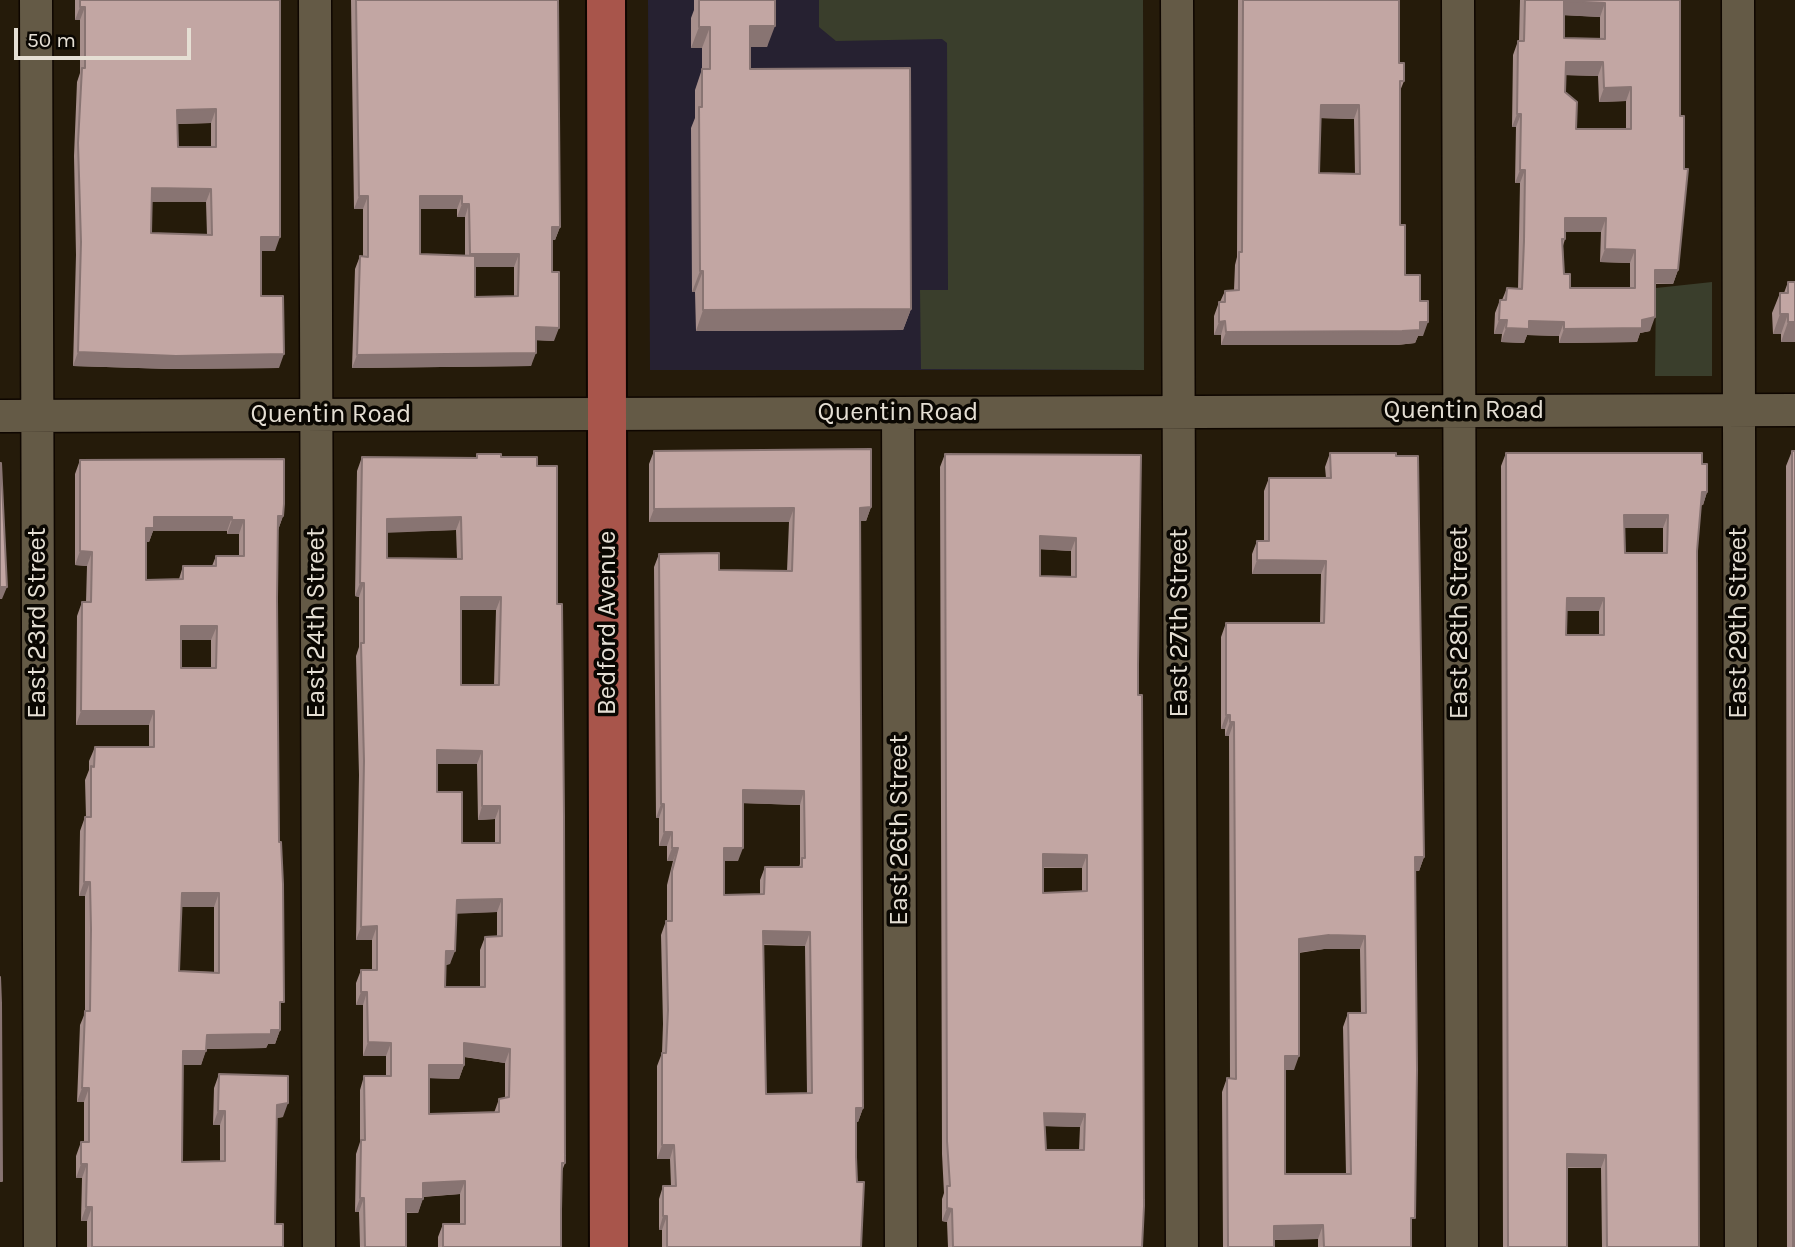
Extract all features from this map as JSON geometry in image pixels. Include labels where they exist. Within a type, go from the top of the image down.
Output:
[{"type":"main road","name":"Bedford Avenue","points":[[606,0],[609,1247]]},
{"type":"street","name":"East 23rd Street","points":[[36,0],[40,1247]]},
{"type":"street","name":"East 24th Street","points":[[315,0],[319,1247]]},
{"type":"street","name":"East 27th Street","points":[[1177,0],[1182,1247]]},
{"type":"street","name":"East 28th Street","points":[[1458,0],[1462,1247]]},
{"type":"street","name":"East 29th Street","points":[[1738,0],[1741,1247]]},
{"type":"street","name":"Quentin Road","points":[[0,416],[1795,410]]},
{"type":"street","name":"East 26th Street","points":[[898,413],[901,1247]]},
{"type":"shaded area","points":[[648,0],[1143,0],[1144,370],[650,370]]},
{"type":"green space","points":[[819,0],[1143,0],[1144,370],[921,369],[920,290],[948,290],[947,43],[942,39],[836,41],[819,27]]},
{"type":"green space","points":[[1712,282],[1712,376],[1655,376],[1656,288]]},
{"type":"building","points":[[80,0],[280,0],[280,237],[261,237],[261,296],[283,296],[284,354],[176,356],[78,352],[81,242],[78,143],[82,68],[85,68],[85,7],[80,7]],"holes":[[[216,109],[216,147],[178,147],[177,110]],[[152,188],[211,189],[212,235],[151,233]]]},
{"type":"building","points":[[356,0],[558,0],[560,227],[552,227],[552,272],[559,272],[559,328],[536,327],[536,353],[357,355],[360,256],[368,257],[368,196],[359,196]],"holes":[[[420,196],[462,196],[462,204],[469,204],[470,254],[519,254],[518,296],[475,297],[475,256],[420,254]]]},
{"type":"building","points":[[699,0],[775,0],[775,26],[750,26],[750,69],[910,68],[911,309],[703,310],[703,271],[700,271],[699,107],[702,107],[702,69],[710,69],[710,27],[699,27]]},
{"type":"building","points":[[1243,0],[1399,0],[1399,63],[1404,63],[1404,81],[1400,81],[1400,225],[1405,225],[1405,275],[1420,275],[1420,301],[1428,301],[1428,322],[1420,322],[1420,330],[1402,331],[1226,332],[1225,321],[1219,322],[1219,302],[1225,302],[1225,291],[1239,290],[1239,252],[1242,252]],"holes":[[[1321,105],[1359,105],[1360,174],[1319,173]]]},
{"type":"building","points":[[1525,0],[1680,0],[1680,116],[1684,116],[1684,169],[1688,169],[1678,270],[1655,270],[1655,317],[1642,320],[1642,328],[1564,329],[1564,322],[1529,321],[1529,329],[1506,328],[1507,320],[1499,320],[1500,300],[1506,300],[1507,288],[1522,289],[1525,170],[1520,170],[1521,114],[1517,114],[1518,41],[1524,41]],"holes":[[[1564,1],[1605,3],[1605,39],[1564,38]],[[1566,62],[1603,62],[1604,88],[1631,87],[1631,129],[1576,129],[1577,102],[1565,92]],[[1565,218],[1606,218],[1605,249],[1635,250],[1635,288],[1570,288],[1570,274],[1564,274],[1562,239],[1565,239]]]},
{"type":"building","points":[[1788,282],[1795,282],[1795,322],[1788,322],[1788,314],[1780,314],[1780,293],[1788,293]]},
{"type":"building","points":[[871,449],[871,507],[860,508],[863,1108],[856,1108],[856,1157],[857,1182],[864,1182],[861,1247],[667,1247],[663,1186],[676,1186],[674,1145],[662,1145],[662,1053],[666,1053],[668,1010],[666,921],[672,921],[672,871],[678,848],[672,848],[672,832],[664,832],[664,804],[661,804],[659,554],[719,553],[719,570],[792,571],[794,508],[654,509],[654,451]],"holes":[[[743,790],[804,791],[805,858],[802,858],[802,867],[765,867],[764,894],[724,895],[724,848],[743,848]],[[763,931],[810,932],[812,1093],[766,1094]]]},
{"type":"building","points":[[1792,451],[1795,451],[1795,1247],[1793,1247]]},
{"type":"building","points":[[1330,453],[1396,453],[1396,456],[1418,456],[1424,857],[1415,857],[1415,1218],[1411,1218],[1411,1247],[1324,1247],[1323,1225],[1274,1226],[1274,1247],[1228,1247],[1227,1078],[1236,1079],[1234,722],[1230,722],[1230,715],[1226,715],[1226,623],[1324,623],[1326,561],[1257,560],[1257,541],[1269,541],[1269,478],[1331,478]],"holes":[[[1329,935],[1365,936],[1366,1013],[1348,1013],[1351,1174],[1285,1174],[1285,1056],[1299,1056],[1299,939]]]},
{"type":"building","points":[[1506,453],[1702,453],[1702,464],[1707,464],[1707,492],[1702,492],[1697,551],[1699,1247],[1607,1247],[1606,1155],[1567,1154],[1567,1247],[1508,1247]],"holes":[[[1624,515],[1668,515],[1667,553],[1625,553]],[[1567,598],[1604,598],[1604,635],[1566,635]]]},
{"type":"building","points":[[477,454],[537,457],[537,466],[557,466],[557,604],[562,604],[564,816],[565,1163],[562,1163],[561,1247],[443,1247],[443,1224],[465,1224],[465,1181],[423,1183],[423,1199],[406,1199],[406,1247],[365,1247],[364,1198],[360,1198],[361,1140],[365,1140],[364,1076],[391,1076],[391,1043],[368,1042],[367,992],[361,992],[361,970],[377,970],[377,926],[361,927],[364,761],[361,643],[364,643],[364,583],[360,583],[362,457],[477,458]],"holes":[[[461,517],[462,559],[387,558],[387,519]],[[461,597],[501,597],[499,685],[461,685]],[[437,750],[482,751],[482,806],[500,806],[500,843],[462,843],[462,792],[437,792]],[[502,899],[502,936],[485,937],[485,987],[445,987],[446,951],[455,951],[457,900]],[[464,1043],[510,1049],[509,1097],[499,1099],[499,1112],[429,1114],[429,1065],[464,1065]]]},
{"type":"building","points":[[945,454],[1141,455],[1138,695],[1142,695],[1142,1247],[953,1247],[952,1209],[947,1208],[947,1186],[950,1186],[947,1141]],"holes":[[[1040,536],[1076,538],[1076,577],[1040,576]],[[1043,854],[1087,855],[1087,891],[1043,893]],[[1044,1113],[1085,1114],[1084,1150],[1046,1150]]]},
{"type":"building","points":[[284,459],[283,516],[278,516],[277,598],[279,842],[283,884],[284,1002],[280,1002],[280,1030],[271,1030],[271,1034],[207,1035],[206,1051],[183,1051],[182,1162],[225,1161],[225,1111],[218,1111],[219,1074],[288,1076],[288,1103],[277,1105],[275,1224],[283,1224],[283,1247],[92,1247],[92,1207],[86,1207],[87,1164],[81,1164],[81,1142],[89,1142],[89,1088],[82,1088],[85,1011],[90,1011],[91,929],[90,882],[84,882],[85,817],[91,817],[91,766],[94,767],[95,747],[154,747],[154,711],[81,711],[82,602],[91,602],[92,552],[80,551],[80,460]],"holes":[[[154,517],[232,517],[232,520],[244,520],[244,556],[216,556],[216,566],[183,566],[183,579],[146,580],[146,528],[154,528]],[[181,626],[217,626],[216,668],[181,668]],[[182,893],[219,893],[219,973],[179,971]]]},
{"type":"building","points":[[1,463],[7,587],[0,587]]},
{"type":"building","points":[[0,977],[1,1003],[2,1181],[0,1181]]}]
